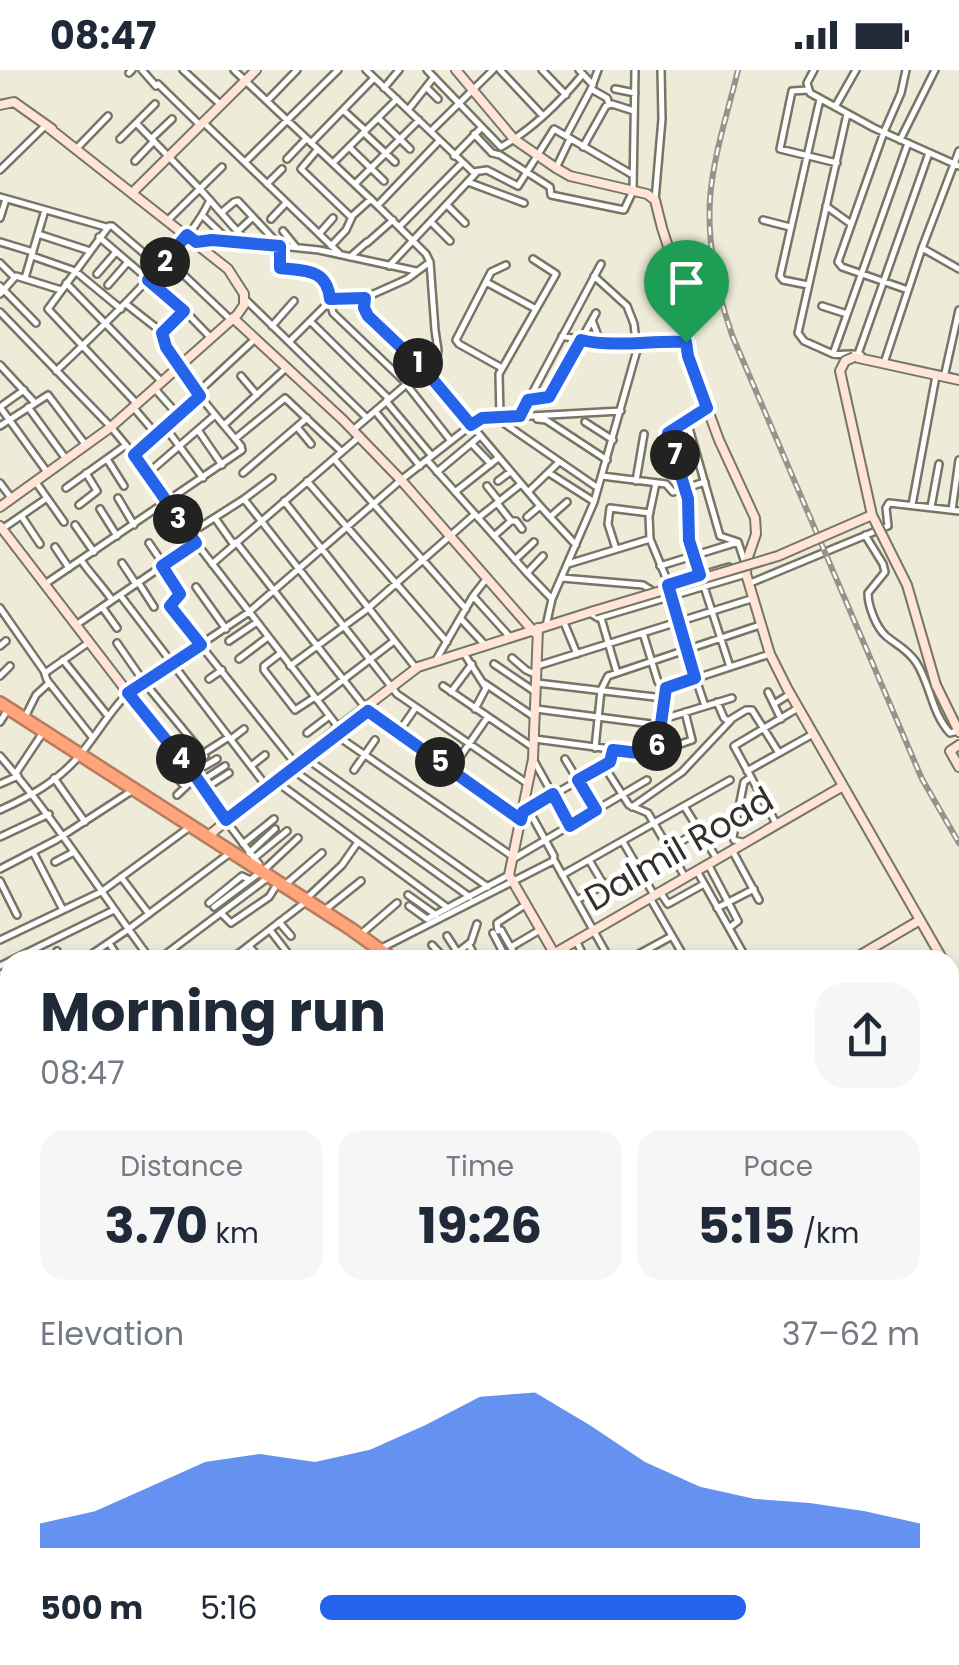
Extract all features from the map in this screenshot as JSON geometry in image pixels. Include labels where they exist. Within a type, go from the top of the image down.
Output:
[{"type":"highway","points":[[2,711],[24,720],[378,949]]},
{"type":"highway","points":[[24,720],[206,838]]},
{"type":"street","points":[[142,70],[346,256]]},
{"type":"street","points":[[183,70],[221,105]]},
{"type":"street","points":[[212,564],[342,452],[367,418],[438,355],[430,262],[426,254],[234,70]]},
{"type":"street","points":[[133,192],[256,70]]},
{"type":"street","points":[[267,102],[297,70]]},
{"type":"street","points":[[245,162],[338,70]]},
{"type":"street","points":[[366,70],[471,171],[487,170],[518,186],[553,130],[633,175]]},
{"type":"street","points":[[384,88],[399,70]]},
{"type":"street","points":[[427,70],[501,147],[543,116],[566,94],[581,72],[609,104]]},
{"type":"street","points":[[456,70],[514,140],[556,168],[570,176],[632,190],[656,200]]},
{"type":"street","points":[[430,132],[496,70],[543,116]]},
{"type":"street","points":[[542,70],[566,94]]},
{"type":"street","points":[[556,168],[598,70]]},
{"type":"street","points":[[474,134],[494,154],[550,187],[551,195],[622,211],[632,190],[635,70]]},
{"type":"street","points":[[661,70],[656,200],[687,305],[688,356],[719,440],[755,518],[756,534],[746,562]]},
{"type":"street","points":[[808,90],[814,70]]},
{"type":"street","points":[[835,107],[856,70]]},
{"type":"street","points":[[900,140],[935,70]]},
{"type":"street","points":[[903,72],[901,93],[838,265],[908,290]]},
{"type":"street","points":[[287,159],[374,78]]},
{"type":"street","points":[[408,110],[434,78]]},
{"type":"street","points":[[426,88],[438,99]]},
{"type":"street","points":[[615,89],[635,93]]},
{"type":"street","points":[[836,162],[779,147],[792,92],[808,90],[847,114],[956,165]]},
{"type":"street","points":[[808,285],[780,278],[820,98]]},
{"type":"street","points":[[333,163],[397,100]]},
{"type":"street","points":[[0,105],[14,102],[133,192]]},
{"type":"street","points":[[120,139],[155,104]]},
{"type":"street","points":[[609,104],[635,111]]},
{"type":"street","points":[[582,147],[609,104]]},
{"type":"street","points":[[344,110],[395,162]]},
{"type":"street","points":[[847,114],[799,336],[837,356],[850,352],[959,378]]},
{"type":"street","points":[[78,147],[108,116]]},
{"type":"street","points":[[135,161],[172,118]]},
{"type":"street","points":[[378,118],[410,149]]},
{"type":"street","points":[[355,184],[420,120]]},
{"type":"street","points":[[136,123],[248,244]]},
{"type":"street","points":[[0,507],[111,427],[244,305],[244,294],[228,269],[78,147],[47,127]]},
{"type":"street","points":[[0,170],[47,127]]},
{"type":"street","points":[[454,156],[482,127]]},
{"type":"street","points":[[378,205],[439,141]]},
{"type":"street","points":[[833,354],[908,144]]},
{"type":"street","points":[[349,147],[384,181]]},
{"type":"street","points":[[317,149],[301,169],[352,217]]},
{"type":"street","points":[[884,360],[959,152]]},
{"type":"street","points":[[856,356],[929,153]]},
{"type":"street","points":[[399,227],[462,163]]},
{"type":"street","points":[[168,220],[222,166]]},
{"type":"street","points":[[267,184],[282,169]]},
{"type":"street","points":[[389,266],[478,171]]},
{"type":"street","points":[[498,194],[504,180]]},
{"type":"street","points":[[468,182],[524,202]]},
{"type":"street","points":[[0,218],[3,198],[106,228],[112,226],[160,267]]},
{"type":"street","points":[[332,246],[371,198]]},
{"type":"street","points":[[56,371],[160,267],[184,233],[202,216],[210,200]]},
{"type":"street","points":[[222,213],[237,201],[280,246],[280,268],[316,274],[329,288],[333,313],[406,384],[452,441]]},
{"type":"street","points":[[271,219],[286,202]]},
{"type":"street","points":[[447,205],[465,223]]},
{"type":"street","points":[[826,206],[851,224]]},
{"type":"street","points":[[25,278],[45,210]]},
{"type":"street","points":[[202,216],[230,241]]},
{"type":"street","points":[[238,231],[253,217]]},
{"type":"street","points":[[319,234],[333,218]]},
{"type":"street","points":[[346,256],[393,220]]},
{"type":"street","points":[[763,220],[790,227]]},
{"type":"street","points":[[431,222],[450,241]]},
{"type":"street","points":[[106,228],[48,309],[156,434]]},
{"type":"street","points":[[283,231],[296,247]]},
{"type":"street","points":[[38,234],[90,250]]},
{"type":"street","points":[[100,237],[211,338]]},
{"type":"street","points":[[0,242],[75,271],[162,333],[166,347],[242,450],[46,584]]},
{"type":"street","points":[[196,242],[296,247],[416,271]]},
{"type":"street","points":[[922,248],[959,269]]},
{"type":"street","points":[[97,274],[116,252]]},
{"type":"street","points":[[167,259],[356,433],[487,578],[539,629]]},
{"type":"street","points":[[497,417],[502,368],[556,272],[533,260]]},
{"type":"street","points":[[108,285],[128,262]]},
{"type":"street","points":[[290,342],[330,300],[365,298],[407,280],[430,262]]},
{"type":"street","points":[[0,264],[14,277],[61,290]]},
{"type":"street","points":[[520,416],[601,264]]},
{"type":"street","points":[[502,368],[456,340],[493,271],[506,265]]},
{"type":"street","points":[[552,950],[510,879],[533,759],[539,629],[594,502],[637,344],[627,306],[594,276]]},
{"type":"street","points":[[14,277],[1,290],[36,323]]},
{"type":"street","points":[[486,282],[536,309]]},
{"type":"street","points":[[66,283],[159,386],[178,415]]},
{"type":"street","points":[[244,298],[367,418]]},
{"type":"street","points":[[365,298],[368,316],[424,369],[576,546]]},
{"type":"street","points":[[272,326],[294,301]]},
{"type":"street","points":[[822,306],[847,314]]},
{"type":"street","points":[[912,505],[938,374],[959,310]]},
{"type":"street","points":[[162,333],[184,311]]},
{"type":"street","points":[[0,312],[126,444],[189,534],[330,716],[337,732],[511,858]]},
{"type":"street","points":[[528,400],[550,396],[594,316],[602,344]]},
{"type":"street","points":[[0,326],[8,320]]},
{"type":"street","points":[[311,322],[388,400],[438,472],[552,599]]},
{"type":"street","points":[[562,336],[602,344],[686,342]]},
{"type":"street","points":[[134,455],[255,338]]},
{"type":"street","points":[[865,535],[884,572],[868,593],[880,630],[904,646],[924,678],[942,725],[950,734],[958,732],[936,685],[907,585],[872,515],[840,371],[844,361],[856,356],[938,374]]},
{"type":"street","points":[[0,364],[35,402]]},
{"type":"street","points":[[224,425],[286,368]]},
{"type":"street","points":[[241,376],[257,395]]},
{"type":"street","points":[[24,390],[0,407],[47,472]]},
{"type":"street","points":[[0,426],[47,395],[85,444]]},
{"type":"street","points":[[235,439],[286,399],[342,452]]},
{"type":"street","points":[[28,408],[66,459]]},
{"type":"street","points":[[707,408],[668,433],[689,506],[688,534],[730,667]]},
{"type":"street","points":[[375,411],[420,466]]},
{"type":"street","points":[[0,810],[34,794],[79,756],[128,693],[249,612],[401,480],[471,425],[482,418],[621,411]]},
{"type":"street","points":[[574,414],[613,440]]},
{"type":"street","points":[[147,474],[215,415]]},
{"type":"street","points":[[497,417],[598,488]]},
{"type":"street","points":[[243,473],[307,418]]},
{"type":"street","points":[[534,419],[546,420],[606,460]]},
{"type":"street","points":[[687,421],[720,536],[738,542],[746,562],[751,598],[770,654],[937,950]]},
{"type":"street","points":[[165,427],[203,478]]},
{"type":"street","points":[[297,427],[311,444]]},
{"type":"street","points":[[198,430],[222,465]]},
{"type":"street","points":[[636,481],[644,434]]},
{"type":"street","points":[[438,472],[480,436]]},
{"type":"street","points":[[471,443],[491,464]]},
{"type":"street","points":[[66,488],[126,444]]},
{"type":"street","points":[[676,462],[698,455]]},
{"type":"street","points":[[455,492],[498,458]]},
{"type":"street","points":[[106,459],[124,486]]},
{"type":"street","points":[[334,459],[466,609]]},
{"type":"street","points":[[392,689],[421,670],[539,629],[703,585],[747,579],[865,535],[888,526],[886,508],[890,502],[956,511],[959,460]]},
{"type":"street","points":[[528,492],[558,462]]},
{"type":"street","points":[[932,508],[939,464]]},
{"type":"street","points":[[498,481],[510,472]]},
{"type":"street","points":[[549,473],[594,502]]},
{"type":"street","points":[[78,505],[98,491],[86,474]]},
{"type":"street","points":[[602,476],[667,485],[674,492],[705,482]]},
{"type":"street","points":[[189,534],[272,478]]},
{"type":"street","points":[[35,481],[64,522]]},
{"type":"street","points":[[0,482],[12,499]]},
{"type":"street","points":[[307,482],[448,642]]},
{"type":"street","points":[[656,483],[650,538],[704,706]]},
{"type":"street","points":[[290,666],[369,608],[476,516],[521,484]]},
{"type":"street","points":[[488,486],[511,521],[522,529]]},
{"type":"street","points":[[47,498],[1,528],[228,819],[265,878],[271,895],[231,923],[222,912]]},
{"type":"street","points":[[118,498],[134,525]]},
{"type":"street","points":[[244,499],[392,689],[528,784]]},
{"type":"street","points":[[284,501],[416,668]]},
{"type":"street","points":[[550,518],[567,502]]},
{"type":"street","points":[[527,517],[540,506]]},
{"type":"street","points":[[616,550],[608,524],[610,508],[650,513]]},
{"type":"street","points":[[100,509],[117,536]]},
{"type":"street","points":[[593,614],[778,556],[872,515]]},
{"type":"street","points":[[21,516],[40,544]]},
{"type":"street","points":[[215,518],[366,709],[451,770],[524,813],[546,840],[605,950]]},
{"type":"street","points":[[494,536],[511,521]]},
{"type":"street","points":[[76,526],[94,552]]},
{"type":"street","points":[[0,545],[9,538]]},
{"type":"street","points":[[568,564],[650,538]]},
{"type":"street","points":[[515,560],[534,542]]},
{"type":"street","points":[[660,566],[738,542]]},
{"type":"street","points":[[149,543],[180,594],[170,606],[296,767],[470,897]]},
{"type":"street","points":[[76,625],[196,543]]},
{"type":"street","points":[[55,547],[69,568]]},
{"type":"street","points":[[527,573],[543,556]]},
{"type":"street","points":[[81,560],[112,600]]},
{"type":"street","points":[[122,562],[154,607]]},
{"type":"street","points":[[593,614],[597,607],[746,562]]},
{"type":"street","points":[[436,660],[487,578]]},
{"type":"street","points":[[562,578],[643,585],[651,590]]},
{"type":"street","points":[[196,587],[226,628]]},
{"type":"street","points":[[120,595],[251,766],[448,908]]},
{"type":"street","points":[[473,596],[509,636]]},
{"type":"street","points":[[537,679],[577,654],[751,598]]},
{"type":"street","points":[[102,607],[117,628]]},
{"type":"street","points":[[0,608],[49,684],[92,738]]},
{"type":"street","points":[[593,614],[609,644],[617,673]]},
{"type":"street","points":[[461,618],[485,645]]},
{"type":"street","points":[[564,621],[577,654]]},
{"type":"street","points":[[229,642],[257,622]]},
{"type":"street","points":[[595,748],[601,690],[606,678],[760,625]]},
{"type":"street","points":[[296,767],[416,668],[539,629]]},
{"type":"street","points":[[643,633],[658,682]]},
{"type":"street","points":[[239,659],[268,637]]},
{"type":"street","points":[[280,653],[264,670],[297,710],[395,641]]},
{"type":"street","points":[[45,673],[90,642]]},
{"type":"street","points":[[117,642],[144,682],[206,754],[244,729]]},
{"type":"street","points":[[657,752],[664,691],[669,686],[770,654]]},
{"type":"street","points":[[465,655],[486,690],[475,709]]},
{"type":"street","points":[[512,658],[537,679]]},
{"type":"street","points":[[63,660],[108,716]]},
{"type":"street","points":[[451,692],[472,664]]},
{"type":"street","points":[[494,664],[537,679],[663,698]]},
{"type":"street","points":[[0,676],[10,666]]},
{"type":"street","points":[[209,680],[222,670]]},
{"type":"street","points":[[484,683],[536,713],[659,722],[732,698]]},
{"type":"street","points":[[24,720],[36,695],[49,684]]},
{"type":"street","points":[[443,686],[487,718],[534,743],[653,755],[692,740],[685,712]]},
{"type":"street","points":[[768,692],[781,719]]},
{"type":"street","points":[[774,704],[790,694]]},
{"type":"street","points":[[717,702],[724,718],[731,720]]},
{"type":"street","points":[[398,732],[416,708]]},
{"type":"street","points":[[777,824],[734,746],[798,708]]},
{"type":"street","points":[[632,807],[682,772],[731,720],[749,709],[779,754]]},
{"type":"street","points":[[307,733],[330,716]]},
{"type":"street","points":[[451,770],[487,718]]},
{"type":"street","points":[[206,838],[337,732]]},
{"type":"street","points":[[0,784],[17,775],[42,734]]},
{"type":"street","points":[[745,843],[732,838],[744,782],[749,774],[813,734]]},
{"type":"street","points":[[354,770],[375,740]]},
{"type":"street","points":[[959,745],[950,751],[959,767]]},
{"type":"street","points":[[524,813],[610,762],[613,750]]},
{"type":"street","points":[[251,766],[265,755]]},
{"type":"street","points":[[0,756],[34,794],[146,950]]},
{"type":"street","points":[[565,758],[596,810]]},
{"type":"street","points":[[198,780],[217,759]]},
{"type":"street","points":[[533,759],[570,826]]},
{"type":"street","points":[[307,760],[488,886]]},
{"type":"street","points":[[604,766],[632,807],[646,810],[685,877]]},
{"type":"street","points":[[177,795],[198,780],[227,769]]},
{"type":"street","points":[[174,775],[185,788]]},
{"type":"street","points":[[54,778],[85,822]]},
{"type":"street","points":[[511,858],[648,780]]},
{"type":"street","points":[[562,874],[730,780]]},
{"type":"street","name":"Dalmil Road","points":[[565,950],[843,786]]},
{"type":"street","points":[[0,869],[64,836],[130,792]]},
{"type":"street","points":[[684,806],[699,831],[738,922],[729,928]]},
{"type":"street","points":[[0,837],[48,814]]},
{"type":"street","points":[[243,844],[274,819]]},
{"type":"street","points":[[577,900],[719,820]]},
{"type":"street","points":[[0,940],[101,892],[187,829]]},
{"type":"street","points":[[251,856],[275,829]]},
{"type":"street","points":[[251,856],[287,831]]},
{"type":"street","points":[[169,950],[265,878],[298,838]]},
{"type":"street","points":[[623,841],[680,950]]},
{"type":"street","points":[[244,950],[304,902],[342,865],[358,842]]},
{"type":"street","points":[[732,850],[760,900]]},
{"type":"street","points":[[33,852],[64,910]]},
{"type":"street","points":[[54,862],[74,852]]},
{"type":"street","points":[[101,950],[230,853]]},
{"type":"street","points":[[212,905],[242,876],[265,878],[322,853]]},
{"type":"street","points":[[409,906],[425,919],[488,886],[554,860]]},
{"type":"street","points":[[589,860],[604,885]]},
{"type":"street","points":[[696,871],[741,950]]},
{"type":"street","points":[[121,877],[150,914]]},
{"type":"street","points":[[378,949],[449,915],[510,879]]},
{"type":"street","points":[[0,880],[2,891],[18,915]]},
{"type":"street","points":[[322,913],[360,881]]},
{"type":"street","points":[[654,895],[668,904],[704,884]]},
{"type":"street","points":[[718,908],[754,889]]},
{"type":"street","points":[[408,895],[436,915]]},
{"type":"street","points":[[358,936],[398,903]]},
{"type":"street","points":[[504,950],[497,923],[525,905]]},
{"type":"street","points":[[32,950],[114,910]]},
{"type":"street","points":[[869,950],[920,920]]},
{"type":"street","points":[[279,922],[291,936]]},
{"type":"street","points":[[462,950],[473,939],[478,924]]},
{"type":"street","points":[[270,930],[286,950]]},
{"type":"street","points":[[511,947],[540,930]]},
{"type":"street","points":[[497,931],[513,950]]},
{"type":"street","points":[[447,936],[456,950]]},
{"type":"street","points":[[646,950],[672,936]]},
{"type":"street","points":[[576,941],[581,950]]},
{"type":"street","points":[[109,943],[114,950]]},
{"type":"street","points":[[432,944],[438,950]]},
{"type":"street","points":[[468,945],[471,950]]},
{"type":"street","points":[[249,946],[252,950]]},
{"type":"railway","points":[[738,70],[710,199],[712,251],[722,302],[732,335],[922,779],[959,843]]},
{"type":"route","points":[[187,235],[196,242],[280,246],[280,268],[316,274],[326,282],[330,299],[365,298],[368,316],[424,369],[471,425],[482,418],[520,416],[528,400],[549,397],[581,340],[606,345],[686,342],[707,408],[668,433],[688,499],[688,534],[700,575],[668,585],[695,678],[664,691],[657,752],[653,755],[613,750],[610,762],[578,780],[596,810],[570,826],[553,794],[523,812],[521,820],[368,711],[226,820],[128,693],[201,645],[170,606],[180,594],[162,566],[196,543],[134,455],[200,396],[166,347],[162,333],[184,311],[148,280],[187,235]]}]
